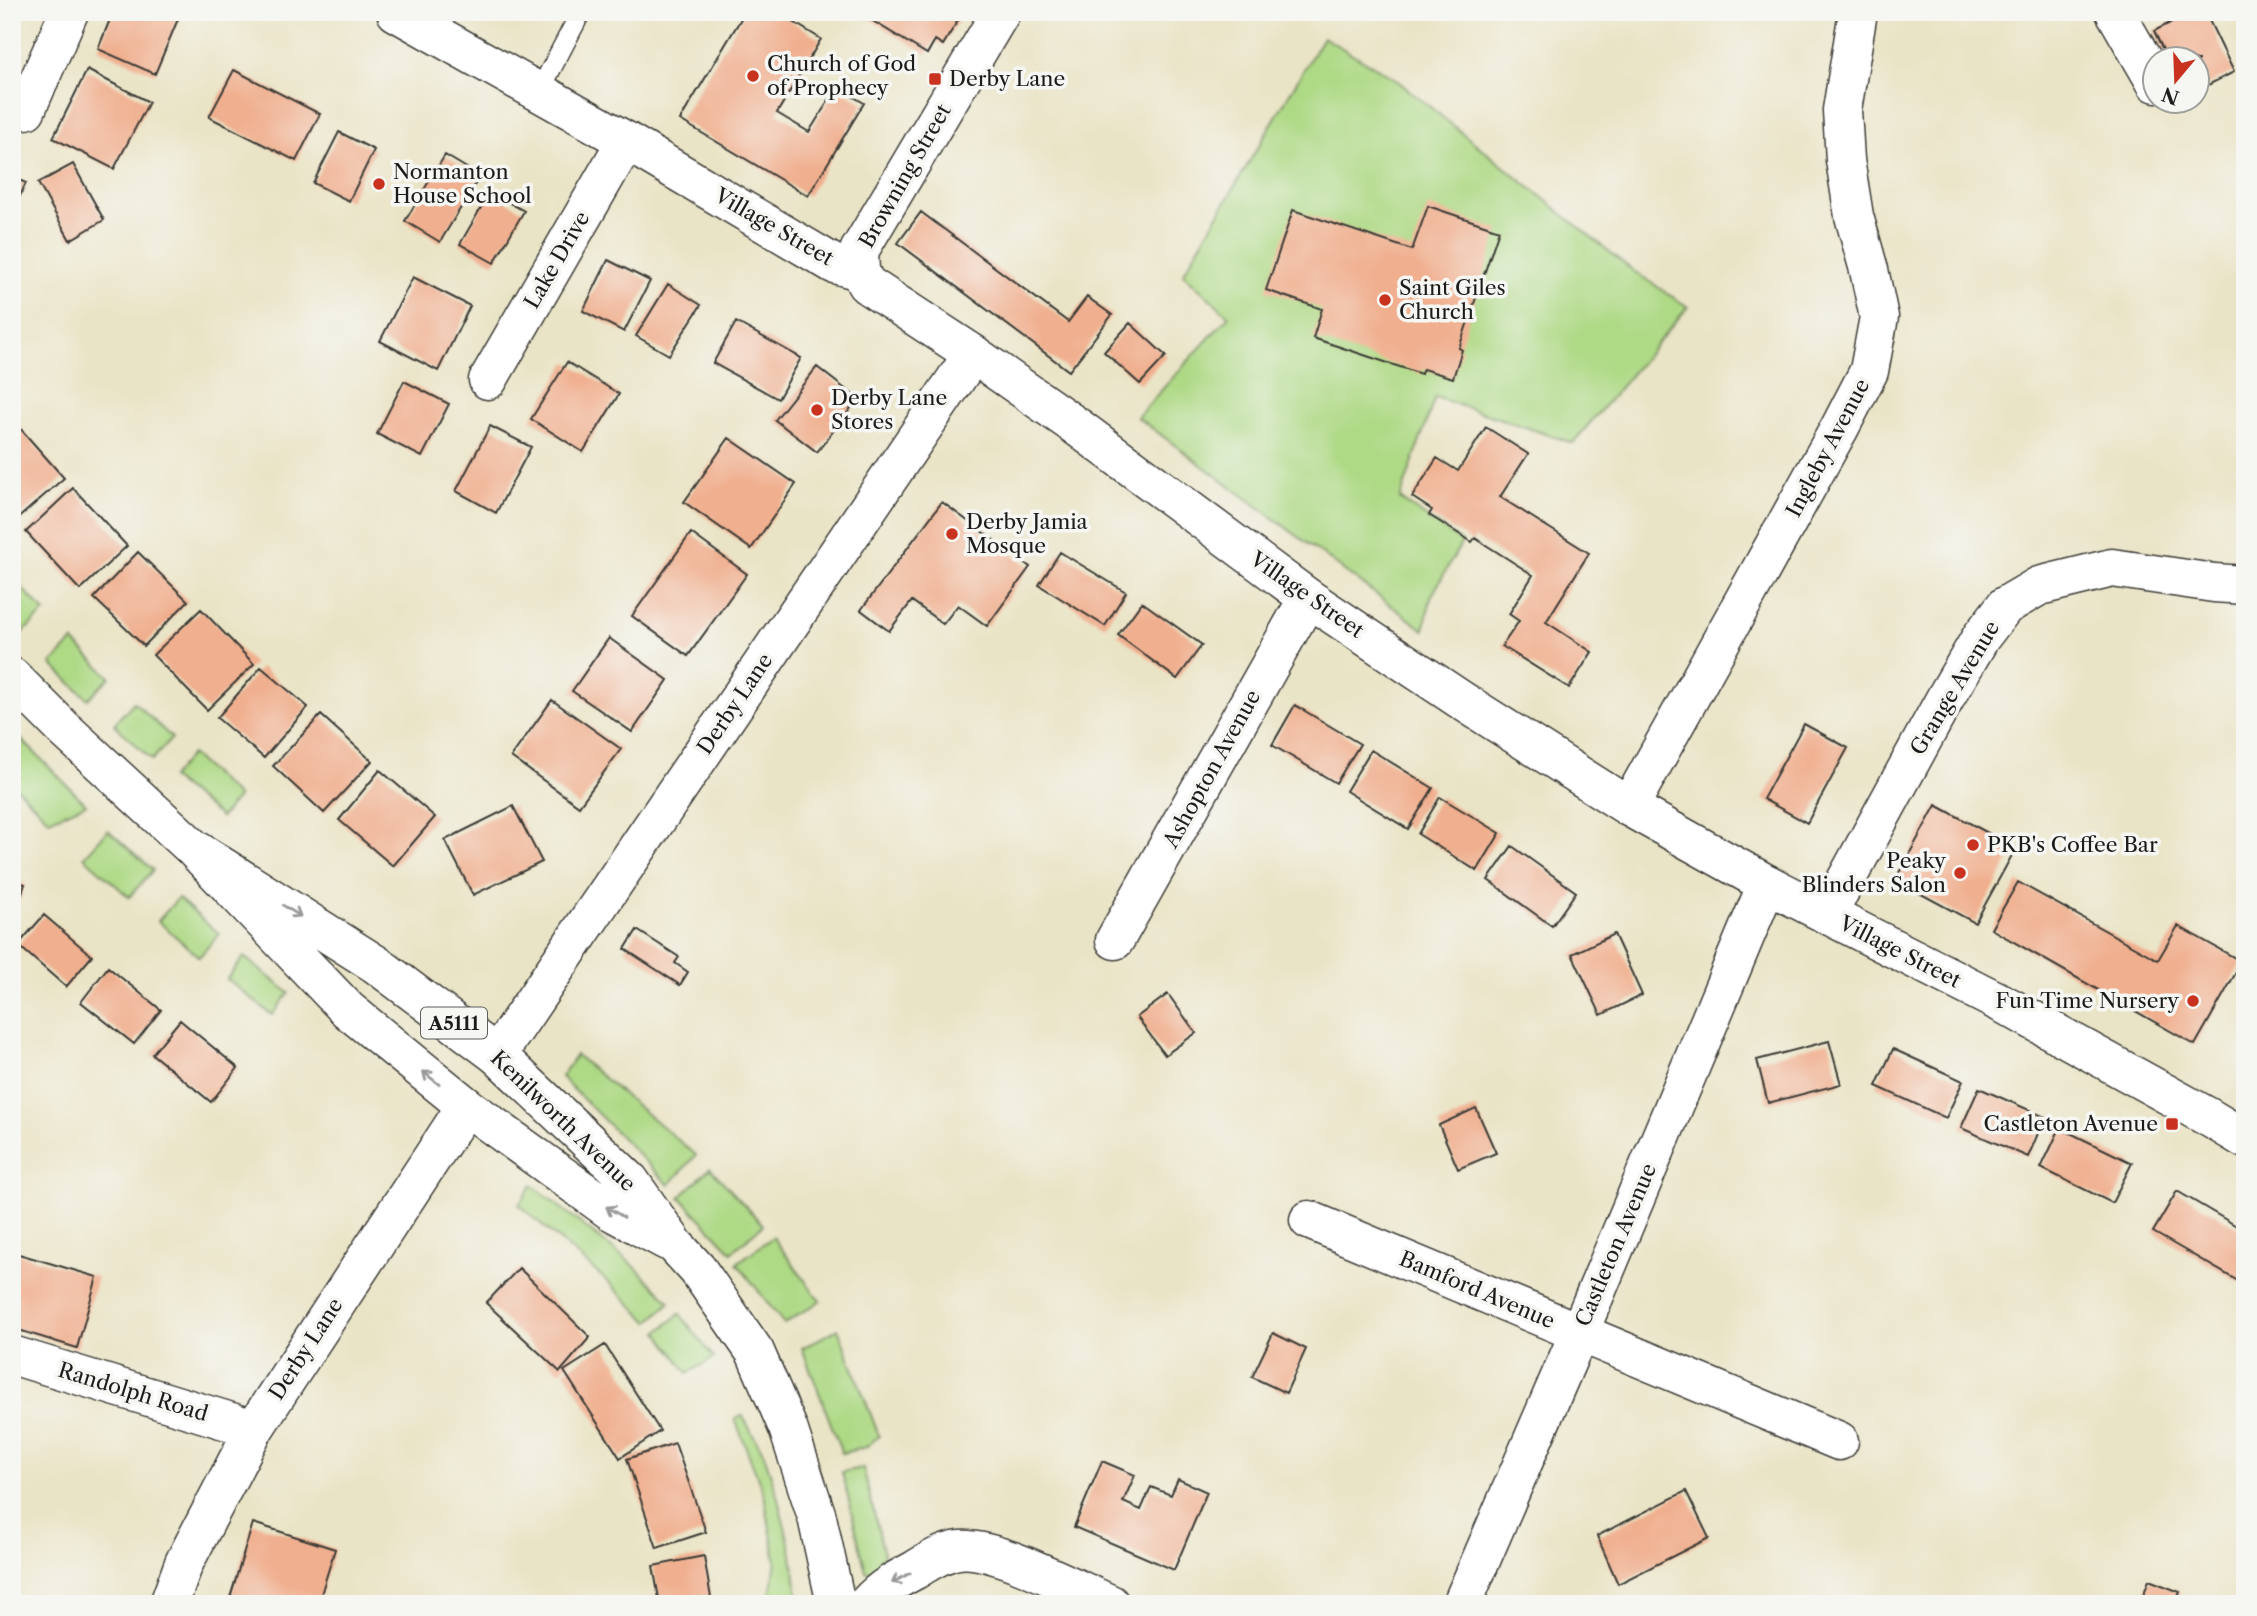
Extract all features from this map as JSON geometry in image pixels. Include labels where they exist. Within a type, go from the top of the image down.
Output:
[{"type":"main road","points":[[26,110],[69,12]]},
{"type":"main road","name":"Village Street","points":[[397,12],[626,141],[834,264],[860,271],[866,284],[1076,426],[1308,598],[1629,807],[1767,884],[2009,1007],[2245,1139]]},
{"type":"main road","name":"Browning Street","points":[[860,271],[859,251],[1001,12]]},
{"type":"main road","name":"Ingleby Avenue","points":[[1629,807],[1869,371],[1879,317],[1854,216],[1845,160],[1842,110],[1858,12]]},
{"type":"main road","points":[[2115,12],[2142,60]]},
{"type":"main road","name":"Lake Drive","points":[[488,380],[626,141]]},
{"type":"main road","name":"Derby Lane","points":[[497,1055],[973,354]]},
{"type":"main road","name":"Grange Avenue","points":[[1826,915],[1954,683],[1981,637],[2005,606],[2039,586],[2112,568],[2245,585]]},
{"type":"main road","name":"Ashopton Avenue","points":[[1115,940],[1308,598]]},
{"type":"main road","name":"Kenilworth Avenue","points":[[12,677],[193,848],[348,1010],[466,1106],[611,1210],[675,1245]]},
{"type":"main road","name":"Kenilworth Avenue","points":[[193,848],[377,965],[497,1055],[630,1181],[675,1245],[698,1270],[755,1352],[788,1428],[817,1517],[836,1604]]},
{"type":"main road","name":"Castleton Avenue","points":[[1462,1604],[1767,884]]},
{"type":"main road","name":"Derby Lane","points":[[169,1604],[184,1563],[254,1429],[466,1106]]},
{"type":"main road","name":"Bamford Avenue","points":[[1309,1220],[1839,1441]]},
{"type":"main road","name":"Randolph Road","points":[[12,1355],[254,1429]]},
{"type":"main road","points":[[867,1604],[880,1589],[938,1557],[956,1550],[982,1550],[1110,1604]]},
{"type":"lane","points":[[539,92],[581,12]]},
{"type":"green space","points":[[1323,37],[1394,78],[1632,270],[1688,307],[1573,443],[1435,397],[1400,499],[1462,542],[1431,597],[1424,630],[1137,417],[1229,316],[1183,274]]},
{"type":"green space","points":[[13,579],[45,612],[21,634],[12,625]]},
{"type":"green space","points":[[73,641],[110,677],[88,699],[51,664]]},
{"type":"green space","points":[[134,702],[172,738],[152,760],[114,724]]},
{"type":"green space","points":[[12,730],[86,804],[49,820],[12,783]]},
{"type":"green space","points":[[191,754],[238,797],[221,817],[171,778]]},
{"type":"green space","points":[[108,830],[153,870],[129,897],[84,857]]},
{"type":"green space","points":[[178,898],[219,934],[199,957],[158,921]]},
{"type":"green space","points":[[244,957],[289,993],[272,1015],[227,979]]},
{"type":"green space","points":[[576,1055],[696,1155],[669,1185],[561,1077]]},
{"type":"green space","points":[[710,1168],[763,1225],[732,1252],[680,1197]]},
{"type":"green space","points":[[532,1185],[632,1264],[670,1302],[649,1322],[608,1282],[519,1205]]},
{"type":"green space","points":[[773,1237],[820,1301],[784,1324],[737,1263]]},
{"type":"green space","points":[[680,1314],[714,1358],[688,1373],[658,1332]]},
{"type":"green space","points":[[838,1329],[879,1436],[866,1447],[842,1453],[802,1348]]},
{"type":"green space","points":[[742,1415],[764,1454],[776,1491],[792,1555],[799,1604],[774,1604],[770,1595],[776,1562],[764,1494],[735,1419]]},
{"type":"green space","points":[[863,1468],[884,1554],[876,1570],[866,1572],[842,1472]]},
{"type":"building","points":[[113,12],[181,12],[155,74],[98,49]]},
{"type":"building","name":"Church of God of Prophecy","points":[[745,12],[777,12],[821,39],[777,113],[809,132],[837,87],[864,103],[808,196],[680,120]]},
{"type":"building","points":[[858,12],[963,12],[943,45],[935,40],[927,54]]},
{"type":"building","points":[[2192,12],[2205,12],[2234,72],[2212,83],[2212,46],[2161,46],[2154,31]]},
{"type":"building","points":[[87,70],[149,102],[114,169],[53,138]]},
{"type":"building","points":[[234,70],[320,114],[296,161],[209,117]]},
{"type":"building","points":[[339,132],[374,150],[349,201],[313,183]]},
{"type":"building","points":[[445,155],[480,176],[440,242],[405,221]]},
{"type":"building","points":[[73,164],[104,220],[70,240],[38,183]]},
{"type":"building","points":[[12,177],[26,183],[12,213]]},
{"type":"building","points":[[490,192],[524,211],[494,263],[460,244]]},
{"type":"building","name":"Saint Giles Church","points":[[1428,206],[1499,230],[1459,348],[1462,350],[1453,378],[1423,369],[1421,374],[1313,338],[1322,309],[1266,290],[1293,210],[1412,250]]},
{"type":"building","points":[[921,212],[1068,322],[1087,297],[1112,315],[1069,371],[898,243]]},
{"type":"building","points":[[608,260],[650,281],[624,332],[583,311]]},
{"type":"building","points":[[413,277],[470,306],[438,371],[380,341]]},
{"type":"building","points":[[668,284],[701,305],[669,355],[636,336]]},
{"type":"building","points":[[736,322],[801,358],[778,399],[713,363]]},
{"type":"building","points":[[1130,323],[1166,356],[1140,384],[1104,352]]},
{"type":"building","points":[[567,362],[619,394],[583,452],[531,419]]},
{"type":"building","name":"Derby Lane Stores","points":[[817,367],[858,399],[817,452],[775,420]]},
{"type":"building","points":[[404,381],[449,404],[422,457],[377,434]]},
{"type":"building","points":[[490,426],[531,447],[496,513],[456,491]]},
{"type":"building","points":[[19,427],[64,478],[15,521],[12,517],[12,432]]},
{"type":"building","points":[[1486,427],[1528,454],[1500,497],[1589,553],[1546,622],[1592,652],[1569,688],[1502,646],[1519,621],[1509,614],[1533,575],[1475,538],[1472,542],[1429,515],[1432,510],[1412,497],[1437,458],[1458,471]]},
{"type":"building","points":[[729,438],[796,484],[751,549],[684,502]]},
{"type":"building","points":[[73,488],[127,546],[80,590],[26,532]]},
{"type":"building","name":"Derby Jamia Mosque","points":[[942,502],[1030,567],[987,626],[958,605],[943,624],[912,601],[889,631],[861,610]]},
{"type":"building","points":[[691,533],[747,574],[688,656],[632,616]]},
{"type":"building","points":[[138,552],[188,601],[144,646],[94,598]]},
{"type":"building","points":[[1060,552],[1126,592],[1105,626],[1039,585]]},
{"type":"building","points":[[1142,602],[1202,645],[1177,679],[1118,635]]},
{"type":"building","points":[[201,609],[254,664],[207,710],[153,655]]},
{"type":"building","points":[[609,638],[668,680],[632,732],[572,691]]},
{"type":"building","points":[[261,667],[308,707],[264,758],[217,718]]},
{"type":"building","points":[[552,700],[621,749],[579,806],[511,757]]},
{"type":"building","points":[[1295,705],[1360,744],[1336,783],[1272,745]]},
{"type":"building","points":[[321,715],[372,761],[324,813],[273,766]]},
{"type":"building","points":[[1804,724],[1848,748],[1807,823],[1763,799]]},
{"type":"building","points":[[1371,750],[1433,788],[1408,829],[1346,791]]},
{"type":"building","points":[[380,770],[435,817],[393,866],[339,820]]},
{"type":"building","points":[[1440,797],[1500,833],[1477,871],[1418,834]]},
{"type":"building","points":[[1936,805],[2016,848],[1975,923],[1895,880]]},
{"type":"building","points":[[513,806],[542,862],[473,895],[445,840]]},
{"type":"building","points":[[1512,846],[1576,892],[1552,926],[1488,880]]},
{"type":"building","points":[[12,880],[25,884],[13,920],[12,920]]},
{"type":"building","points":[[2018,882],[2158,960],[2178,926],[2242,962],[2195,1045],[1991,929]]},
{"type":"building","points":[[44,915],[92,956],[66,987],[18,945]]},
{"type":"building","points":[[637,930],[679,957],[675,963],[688,972],[680,985],[625,949]]},
{"type":"building","points":[[1614,934],[1642,995],[1601,1015],[1572,954]]},
{"type":"building","points":[[108,967],[161,1010],[134,1044],[81,1002]]},
{"type":"building","points":[[1168,994],[1196,1033],[1165,1055],[1137,1017]]},
{"type":"building","points":[[180,1020],[238,1068],[211,1102],[152,1054]]},
{"type":"building","points":[[1829,1041],[1841,1084],[1768,1103],[1757,1060]]},
{"type":"building","points":[[1893,1049],[1963,1081],[1946,1118],[1876,1086]]},
{"type":"building","points":[[1979,1088],[2045,1117],[2028,1157],[1961,1128]]},
{"type":"building","points":[[1476,1108],[1496,1153],[1458,1169],[1439,1125]]},
{"type":"building","points":[[2060,1128],[2132,1163],[2112,1203],[2041,1168]]},
{"type":"building","points":[[2177,1191],[2245,1231],[2245,1285],[2153,1232]]},
{"type":"building","points":[[12,1252],[97,1277],[77,1348],[12,1328]]},
{"type":"building","points":[[519,1268],[590,1337],[560,1372],[486,1303]]},
{"type":"building","points":[[1273,1333],[1306,1349],[1286,1393],[1252,1377]]},
{"type":"building","points":[[605,1345],[660,1431],[620,1458],[564,1371]]},
{"type":"building","points":[[675,1443],[706,1532],[657,1548],[627,1459]]},
{"type":"building","points":[[1102,1461],[1135,1475],[1123,1502],[1141,1510],[1151,1487],[1171,1495],[1178,1479],[1207,1492],[1174,1570],[1074,1527]]},
{"type":"building","points":[[1686,1491],[1709,1538],[1618,1584],[1597,1536]]},
{"type":"building","points":[[253,1523],[335,1549],[318,1604],[228,1604]]},
{"type":"building","points":[[704,1556],[712,1604],[660,1604],[653,1566]]},
{"type":"building","points":[[2149,1580],[2180,1592],[2175,1604],[2140,1604]]},
{"type":"place","name":"Church of God of Prophecy","points":[[753,76]]},
{"type":"place","name":"Derby Lane","points":[[935,79]]},
{"type":"place","name":"Normanton House School","points":[[379,184]]},
{"type":"place","name":"Saint Giles Church","points":[[1385,300]]},
{"type":"place","name":"Derby Lane Stores","points":[[817,410]]},
{"type":"place","name":"Derby Jamia Mosque","points":[[952,534]]},
{"type":"place","name":"PKB's Coffee Bar","points":[[1973,845]]},
{"type":"place","name":"Peaky Blinders Salon","points":[[1960,873]]},
{"type":"place","name":"Fun Time Nursery","points":[[2193,1001]]},
{"type":"place","name":"Castleton Avenue","points":[[2172,1124]]}]
